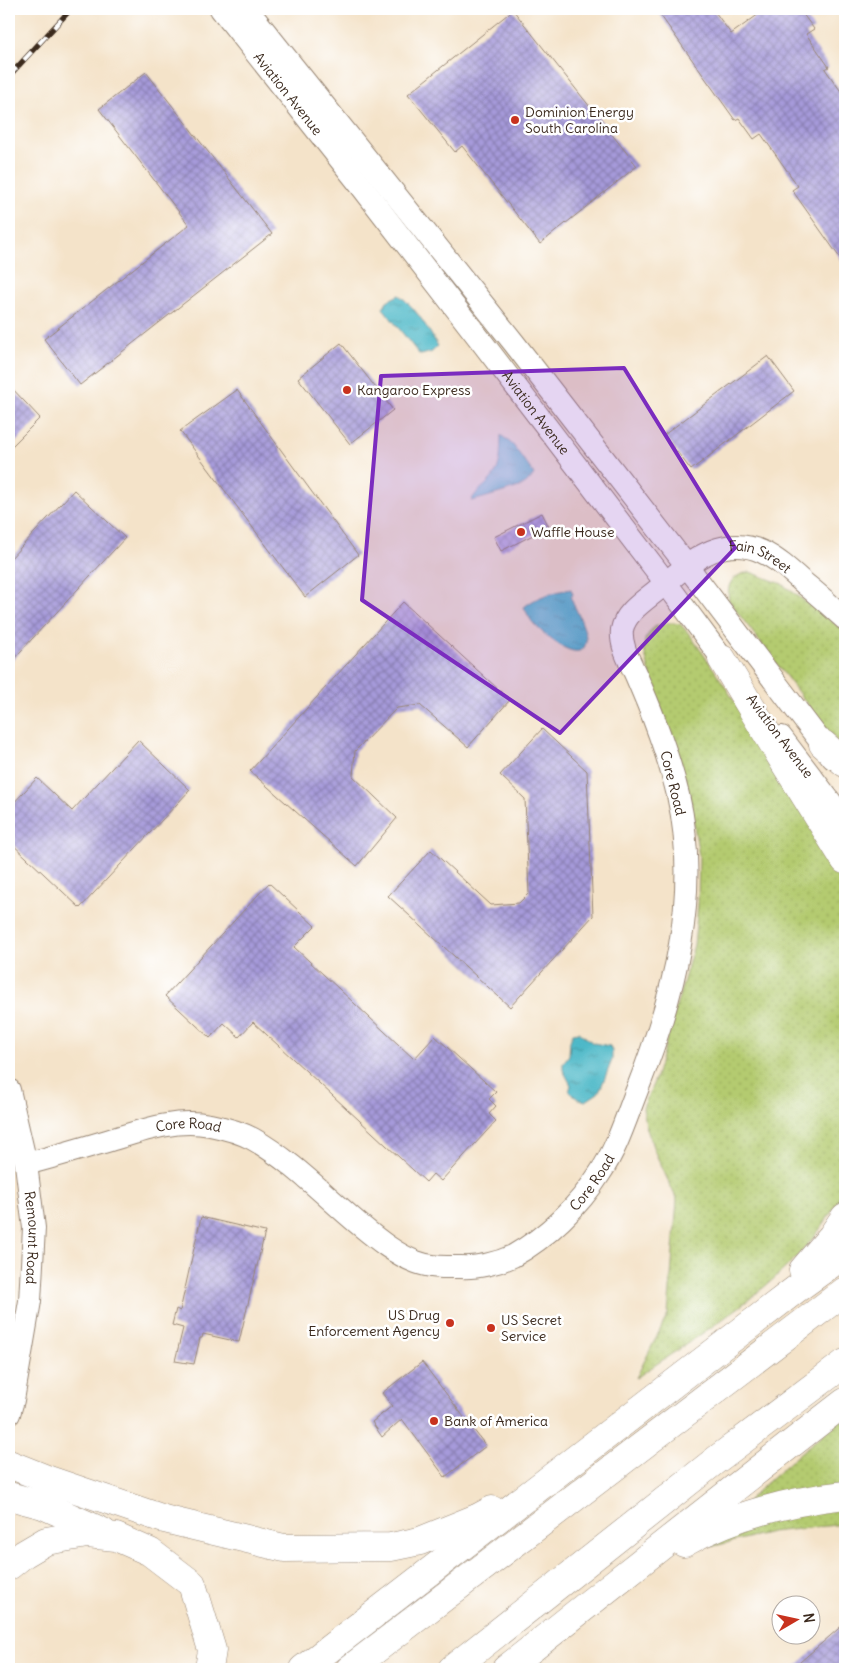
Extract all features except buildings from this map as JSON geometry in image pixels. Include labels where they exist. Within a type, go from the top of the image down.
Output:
[{"type":"highway","points":[[722,659],[845,860]]},
{"type":"highway","points":[[823,744],[845,763]]},
{"type":"highway","points":[[710,1356],[751,1321],[811,1261],[845,1217]]},
{"type":"highway","points":[[302,1669],[795,1290],[845,1254]]},
{"type":"highway","points":[[350,1669],[845,1291]]},
{"type":"highway","points":[[452,1669],[716,1460],[845,1364]]},
{"type":"highway","points":[[506,1669],[845,1402]]},
{"type":"highway","points":[[9,1464],[49,1480],[164,1519],[284,1548],[391,1547],[420,1541],[477,1518],[505,1503],[603,1439]]},
{"type":"highway","points":[[562,1625],[690,1539],[754,1513],[781,1505],[813,1498],[845,1495]]},
{"type":"highway","points":[[9,1496],[43,1506],[150,1552],[192,1584],[212,1650],[209,1669]]},
{"type":"highway","points":[[9,1566],[24,1554],[46,1541],[86,1534],[116,1538]]},
{"type":"street","name":"Aviation Avenue","points":[[221,9],[367,194],[666,583],[845,821]]},
{"type":"street","name":"Aviation Avenue","points":[[247,9],[470,288],[687,566],[845,774]]},
{"type":"street","name":"Fain Street","points":[[666,583],[687,566],[715,550],[741,546],[753,547],[780,561],[845,618]]},
{"type":"street","name":"Core Road","points":[[26,1164],[160,1125],[201,1123],[234,1131],[252,1138],[290,1164],[326,1197],[390,1249],[418,1263],[434,1267],[469,1267],[509,1258],[555,1226],[580,1200],[601,1173],[617,1142],[649,1060],[678,958],[683,926],[687,862],[682,814],[671,768],[652,714],[626,653],[622,633],[623,625],[635,609],[666,583]]},
{"type":"street","name":"Remount Road","points":[[9,1090],[26,1164],[34,1228],[30,1301],[9,1414]]},
{"type":"highlighted area","points":[[624,368],[735,548],[560,733],[362,600],[381,376]]},
{"type":"green space","points":[[750,572],[782,584],[845,631],[845,751],[729,601],[728,590],[732,581],[739,575]]},
{"type":"green space","points":[[666,623],[680,624],[690,635],[835,858],[845,877],[845,1186],[828,1217],[807,1245],[782,1271],[725,1318],[636,1378],[668,1314],[677,1200],[654,1150],[646,1126],[643,1108],[656,1077],[694,945],[698,905],[699,856],[688,787],[653,685],[644,650],[645,639],[651,630],[656,626]]},
{"type":"green space","points":[[845,1417],[845,1485],[748,1504],[747,1501],[801,1452]]},
{"type":"green space","points":[[845,1506],[845,1524],[771,1532],[710,1547],[731,1535],[783,1517]]},
{"type":"water","points":[[399,295],[416,312],[438,346],[432,352],[421,355],[418,353],[383,308],[387,301]]},
{"type":"water","points":[[501,435],[513,445],[534,474],[522,486],[471,501],[497,470],[500,459]]},
{"type":"water","points":[[571,589],[573,594],[571,598],[586,638],[583,649],[577,651],[561,646],[544,634],[533,622],[524,607],[546,595]]},
{"type":"water","points":[[579,1032],[593,1043],[610,1046],[612,1051],[612,1060],[598,1093],[586,1101],[578,1099],[569,1092],[571,1085],[563,1070],[563,1063],[569,1055],[570,1041],[573,1033]]},
{"type":"railway","points":[[9,76],[71,9]]},
{"type":"place","name":"Dominion Energy South Carolina","points":[[515,120]]},
{"type":"place","name":"Kangaroo Express","points":[[347,390]]},
{"type":"place","name":"Waffle House","points":[[521,532]]},
{"type":"place","name":"US Drug Enforcement Agency","points":[[450,1323]]},
{"type":"place","name":"US Secret Service","points":[[491,1328]]},
{"type":"place","name":"Bank of America","points":[[434,1421]]}]
